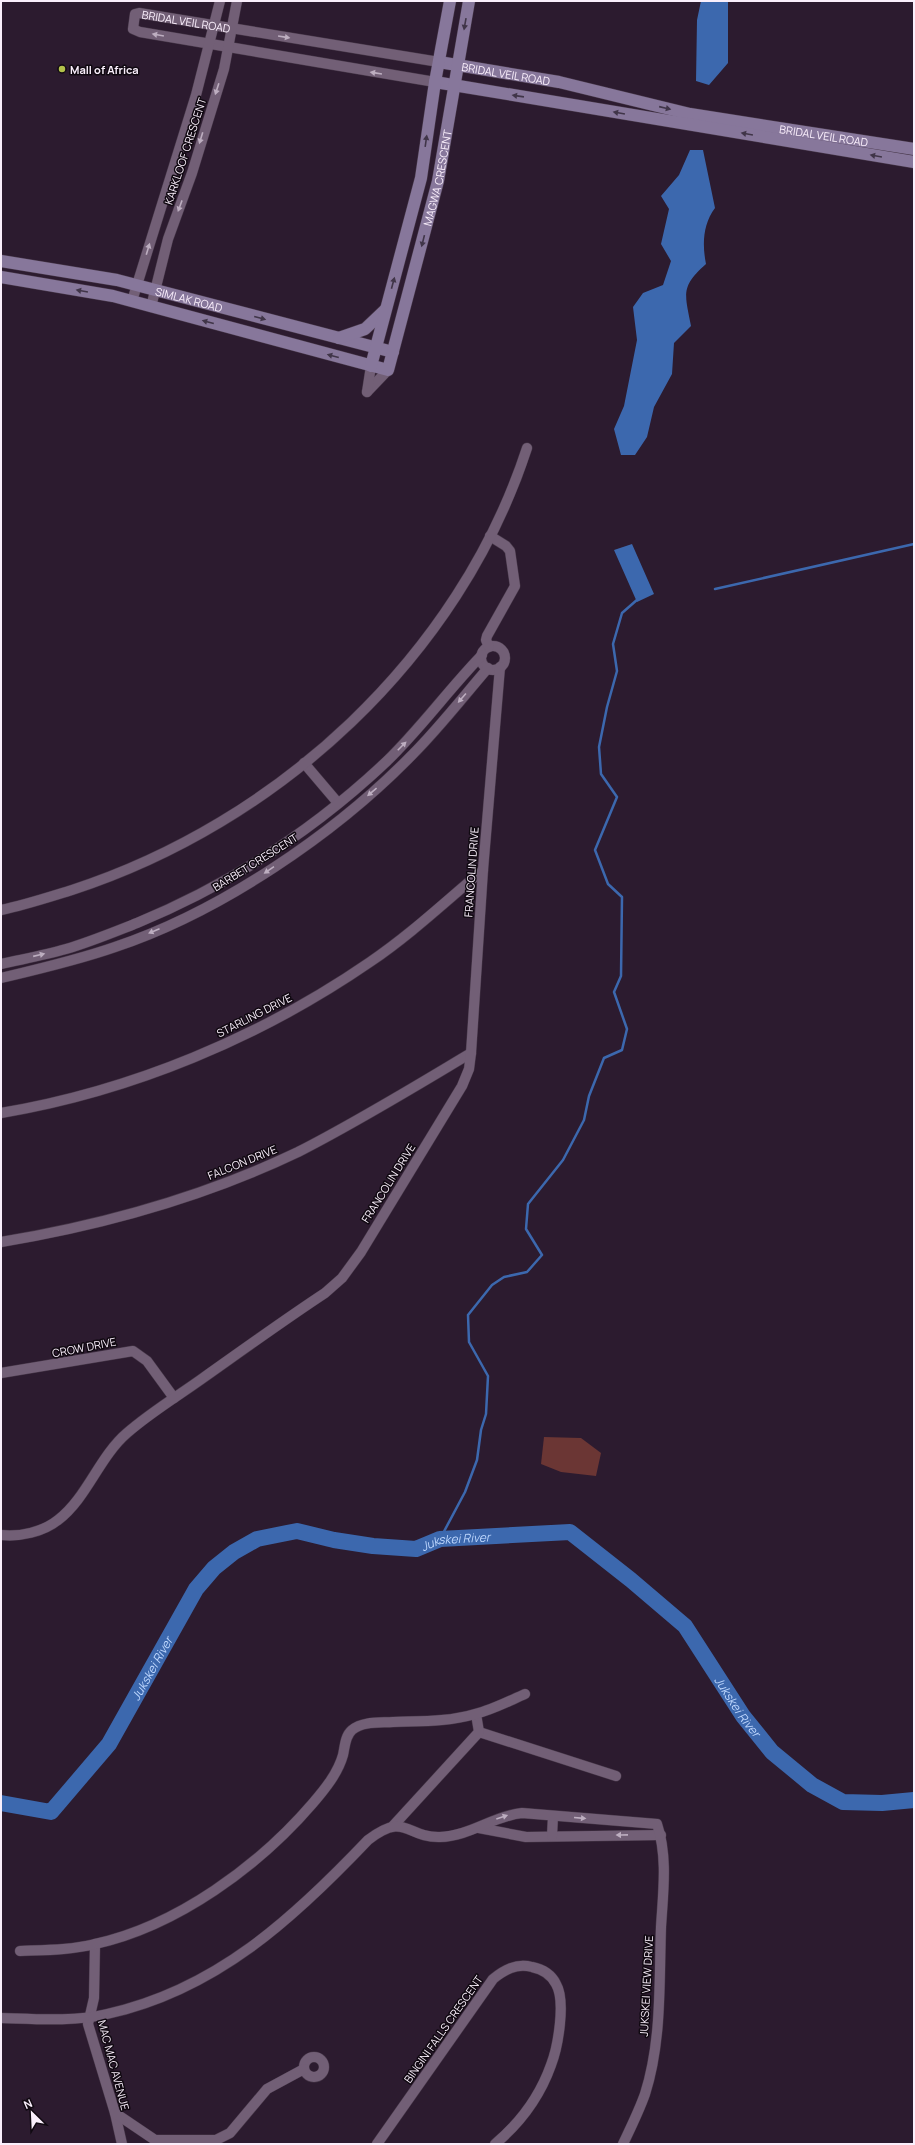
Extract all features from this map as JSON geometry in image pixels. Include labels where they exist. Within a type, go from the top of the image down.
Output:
[{"type":"street","name":"KARKLOOF CRESCENT","points":[[132,302],[196,95],[220,1]]},
{"type":"street","name":"KARKLOOF CRESCENT","points":[[151,307],[168,238],[192,173],[224,70],[237,1]]},
{"type":"street","name":"MAGWA CRESCENT","points":[[371,366],[421,178],[434,82],[450,1]]},
{"type":"street","name":"MAGWA CRESCENT","points":[[388,370],[438,181],[469,1]]},
{"type":"street","name":"BRIDAL VEIL ROAD","points":[[914,149],[690,114],[559,82],[458,64],[214,27],[139,13],[135,14],[134,30],[228,48],[914,162]]},
{"type":"street","name":"SIMLAK ROAD","points":[[1,261],[117,280],[393,352]]},
{"type":"street","name":"SIMLAK ROAD","points":[[1,277],[113,296],[388,370]]},
{"type":"street","points":[[339,338],[365,329],[386,310]]},
{"type":"street","points":[[371,366],[367,392],[388,370]]},
{"type":"street","points":[[1,910],[92,884],[159,856],[247,806],[338,735],[416,652],[450,604],[490,536],[527,448]]},
{"type":"street","points":[[489,647],[486,636],[515,586],[510,552],[506,546],[490,536]]},
{"type":"street","points":[[489,647],[497,647],[503,651],[505,658],[500,667],[495,670],[488,668],[482,662],[482,655],[489,647]]},
{"type":"street","name":"BARBET CRESCENT","points":[[1,964],[66,949],[113,932],[174,907],[264,859],[338,803],[386,761],[409,739],[455,684],[482,655]]},
{"type":"street","name":"FRANCOLIN DRIVE","points":[[1,1535],[15,1535],[36,1531],[59,1520],[70,1510],[100,1464],[126,1434],[174,1398],[325,1293],[342,1278],[360,1252],[462,1086],[469,1069],[471,1053],[483,870],[500,667]]},
{"type":"street","name":"BARBET CRESCENT","points":[[1,978],[116,947],[207,906],[261,876],[324,832],[378,787],[412,755],[488,668]]},
{"type":"street","points":[[304,763],[338,803]]},
{"type":"street","points":[[315,821],[324,832]]},
{"type":"street","name":"STARLING DRIVE","points":[[1,1113],[76,1097],[118,1084],[200,1054],[256,1028],[309,1000],[371,962],[483,870]]},
{"type":"street","points":[[201,893],[207,906]]},
{"type":"street","points":[[113,932],[116,947]]},
{"type":"street","name":"FALCON DRIVE","points":[[1,1242],[55,1233],[133,1214],[249,1173],[344,1128],[471,1053]]},
{"type":"street","name":"CROW DRIVE","points":[[1,1373],[133,1351],[147,1361],[174,1398]]},
{"type":"street","points":[[20,1951],[70,1948],[95,1944],[145,1927],[170,1916],[210,1894],[253,1863],[298,1820],[338,1769],[348,1735],[352,1730],[364,1724],[442,1720],[476,1714],[525,1694]]},
{"type":"street","points":[[476,1714],[480,1732]]},
{"type":"street","points":[[480,1732],[616,1776]]},
{"type":"street","points":[[1,2018],[89,2017],[119,2011],[155,1999],[194,1982],[232,1961],[273,1931],[294,1913],[368,1840],[377,1833],[393,1826],[480,1732]]},
{"type":"street","points":[[393,1826],[439,1837],[479,1828],[507,1815],[522,1813],[553,1816],[552,1836]]},
{"type":"street","name":"JUKSKEI VIEW DRIVE","points":[[553,1816],[657,1824],[661,1834],[664,1864],[657,2027],[652,2063],[645,2093],[623,2144]]},
{"type":"street","points":[[479,1828],[518,1836],[661,1834]]},
{"type":"street","name":"MAC MAC AVENUE","points":[[95,1944],[94,1998],[89,2017],[90,2031],[115,2113],[122,2144]]},
{"type":"street","name":"BINGINI FALLS CRESCENT","points":[[377,2144],[493,1979],[504,1970],[515,1966],[528,1966],[540,1969],[550,1975],[559,1992],[558,2027],[553,2059],[532,2104],[521,2119],[495,2144]]},
{"type":"street","points":[[115,2113],[155,2140],[216,2140],[230,2133],[267,2089],[304,2069]]},
{"type":"shaded area","points":[[544,1437],[581,1438],[601,1453],[596,1476],[561,1472],[541,1464]]},
{"type":"water","points":[[701,1],[728,1],[728,63],[709,85],[696,81],[697,20]]},
{"type":"water","points":[[690,150],[703,150],[715,208],[708,221],[704,234],[706,264],[688,285],[686,298],[691,326],[674,343],[672,374],[654,407],[647,437],[635,455],[621,455],[614,429],[624,406],[637,340],[633,307],[643,293],[663,285],[671,261],[661,244],[669,209],[661,196],[679,175]]},
{"type":"water","points":[[632,544],[654,594],[637,602],[614,550]]},
{"type":"waterway","points":[[715,589],[914,544]]},
{"type":"waterway","points":[[440,1539],[465,1492],[477,1460],[481,1430],[486,1414],[488,1376],[469,1342],[468,1315],[492,1285],[504,1277],[527,1272],[542,1255],[526,1229],[528,1204],[563,1160],[584,1120],[589,1096],[604,1058],[622,1050],[627,1029],[614,992],[621,976],[622,897],[608,884],[595,850],[617,797],[601,774],[599,747],[607,707],[617,671],[613,644],[622,613],[638,599]]},
{"type":"waterway","name":"Jukskei River","points":[[1,1803],[51,1812],[109,1744],[196,1589],[214,1568],[234,1552],[257,1539],[297,1531],[334,1540],[373,1546],[416,1549],[440,1539],[570,1532],[631,1580],[685,1626],[743,1716],[772,1752],[812,1785],[843,1802],[882,1803],[914,1800]]},
{"type":"place","name":"Mall of Africa","points":[[62,69]]}]
